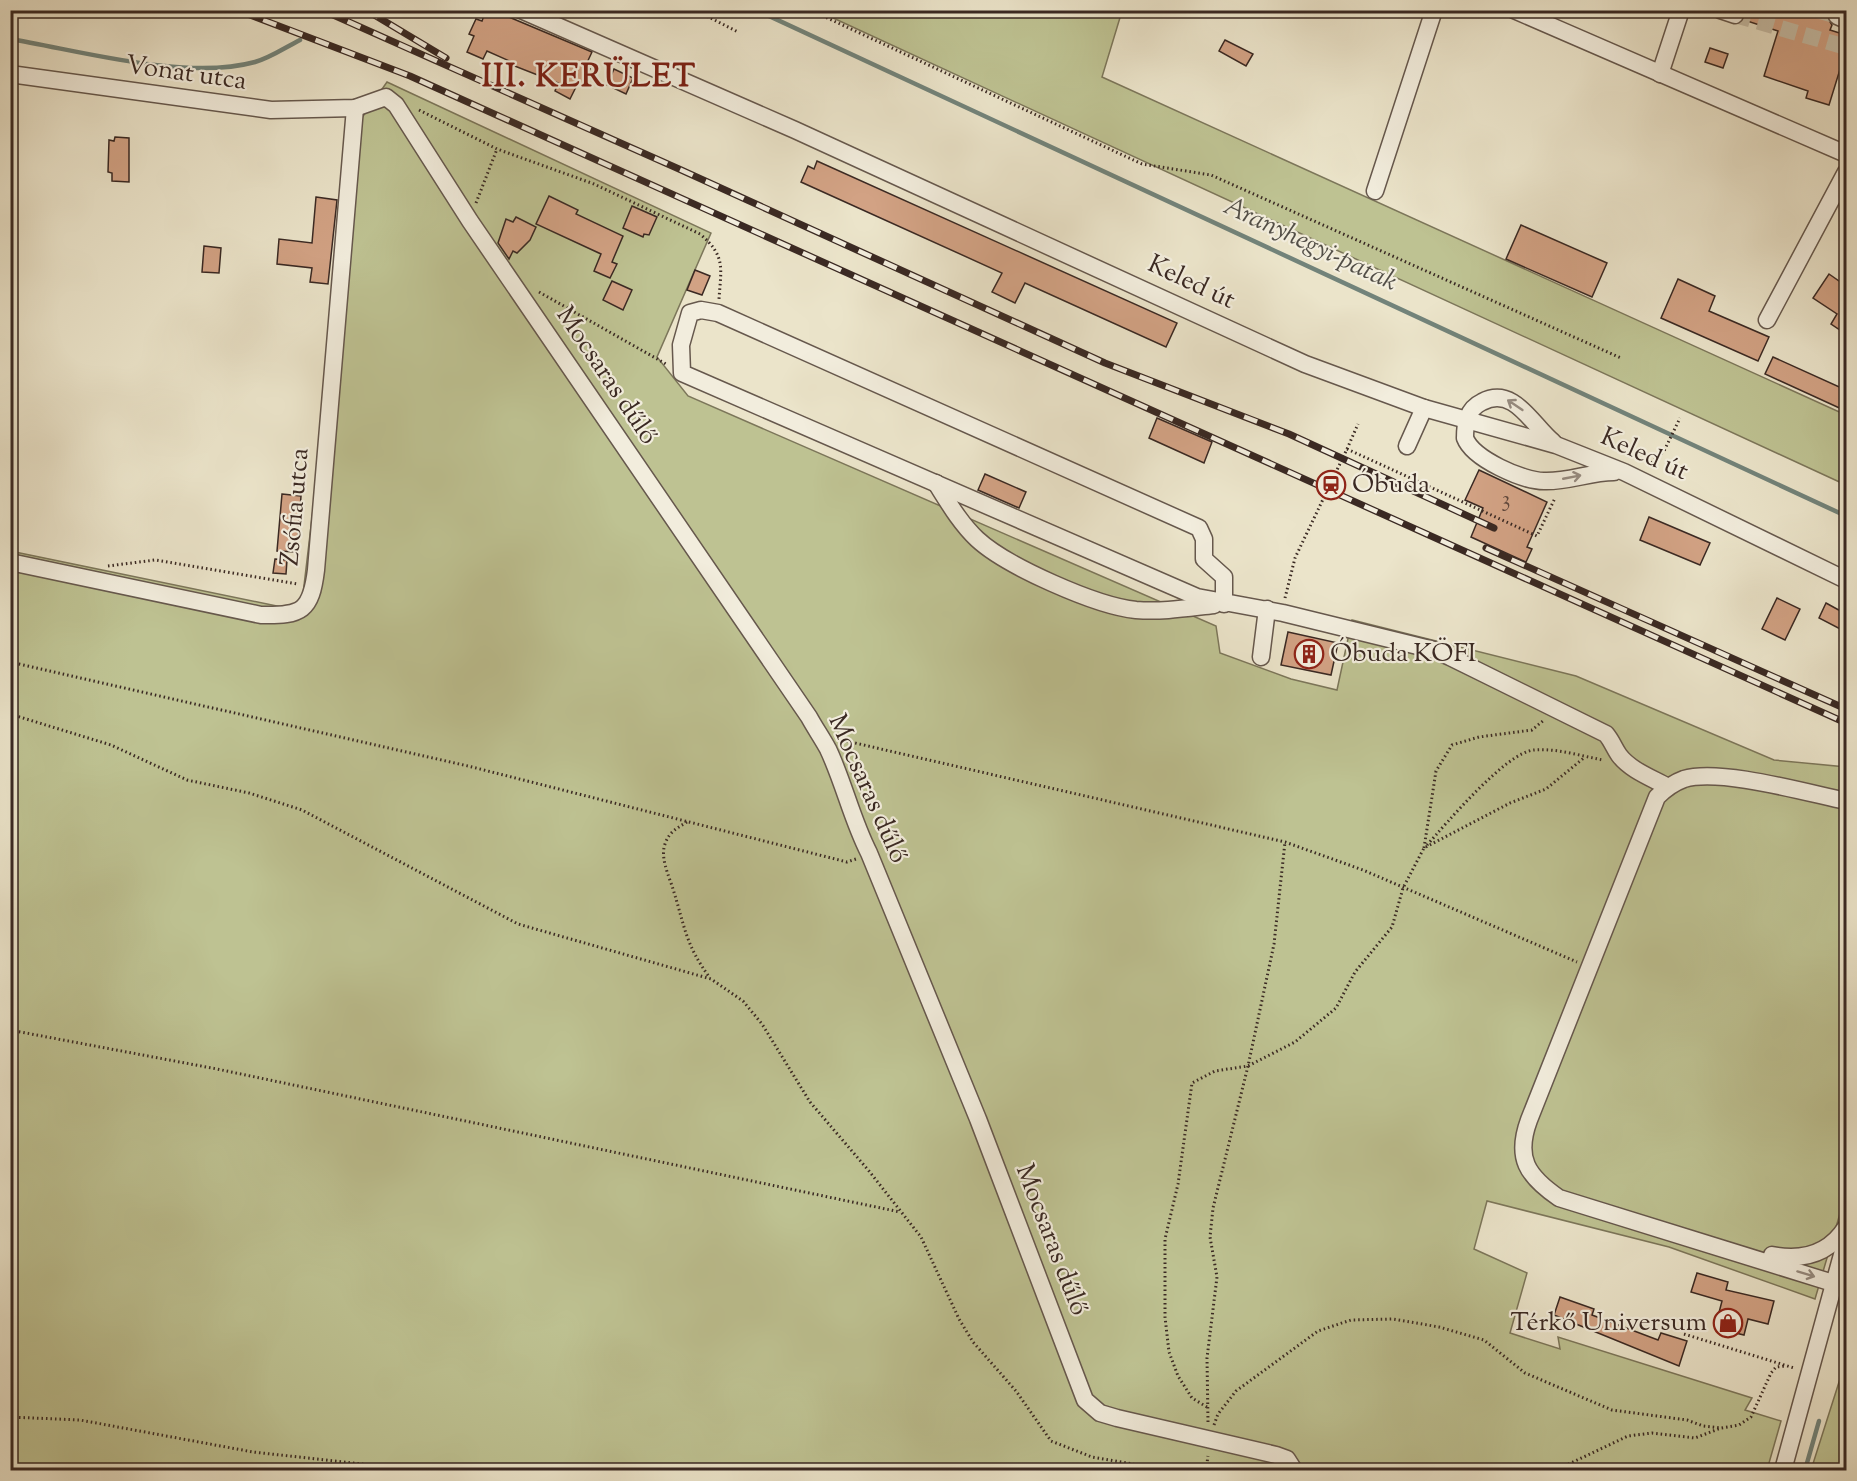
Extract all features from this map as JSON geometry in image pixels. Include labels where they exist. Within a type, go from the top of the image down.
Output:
[{"type":"street","name":"Keled út","points":[[521,10],[795,130],[1305,364],[1424,408],[1556,445],[1630,475],[1846,580]]},
{"type":"street","points":[[1375,191],[1434,10]]},
{"type":"street","points":[[1514,10],[1846,154]]},
{"type":"street","points":[[1660,74],[1681,10]]},
{"type":"street","name":"Vonat utca","points":[[10,74],[251,109],[292,111],[355,108]]},
{"type":"street","name":"Mocsaras dűlő","points":[[355,108],[386,97],[391,100],[470,221],[828,749],[855,826],[978,1119],[1085,1400],[1100,1413],[1276,1455],[1287,1459],[1294,1470]]},
{"type":"street","name":"Zsófia utca","points":[[10,562],[261,615],[287,616],[301,611],[310,601],[314,587],[355,108]]},
{"type":"street","points":[[1767,320],[1846,172]]},
{"type":"street","points":[[1224,604],[1224,577],[1204,559],[1204,539],[1199,528],[718,313],[701,310],[690,313],[681,345],[682,373],[1186,592],[1224,604],[1275,611],[1434,650],[1606,734],[1614,743],[1618,754],[1631,766],[1668,786]]},
{"type":"street","points":[[1556,445],[1541,432],[1521,407],[1504,398],[1493,398],[1477,404],[1467,420],[1465,438],[1475,453],[1531,480],[1548,482],[1596,472],[1630,475]]},
{"type":"street","points":[[1407,446],[1424,408]]},
{"type":"street","points":[[936,483],[963,525],[993,552],[1086,596],[1132,609],[1155,611],[1224,604]]},
{"type":"street","points":[[1261,657],[1275,611]]},
{"type":"street","points":[[1840,1282],[1559,1198],[1537,1181],[1527,1167],[1522,1144],[1526,1127],[1657,797],[1668,786],[1686,779],[1723,777],[1846,801]]},
{"type":"street","points":[[1710,1244],[1789,1258],[1806,1258],[1824,1250],[1840,1237],[1846,1227]]},
{"type":"street","points":[[1783,1470],[1810,1371],[1840,1282],[1846,1240]]},
{"type":"path","points":[[695,10],[738,32]]},
{"type":"path","points":[[810,10],[1142,164],[1211,175],[1621,358]]},
{"type":"path","points":[[416,108],[497,149],[594,184],[700,234],[715,247],[721,266],[718,313]]},
{"type":"path","points":[[470,221],[497,149]]},
{"type":"path","points":[[533,288],[682,373]]},
{"type":"path","points":[[1630,475],[1664,451],[1680,418]]},
{"type":"path","points":[[1275,611],[1286,591],[1295,558],[1358,424]]},
{"type":"path","points":[[1347,449],[1538,536],[1556,496]]},
{"type":"path","points":[[101,567],[155,560],[314,587]]},
{"type":"path","points":[[10,662],[468,766],[847,862],[856,859]]},
{"type":"path","points":[[1424,848],[1436,771],[1452,745],[1479,737],[1532,730],[1558,709]]},
{"type":"path","points":[[10,714],[111,745],[187,780],[249,793],[302,810],[518,924],[711,979],[743,1001],[762,1024],[810,1102],[921,1237],[959,1319],[973,1342],[1016,1391],[1052,1441],[1092,1457],[1167,1470]]},
{"type":"path","points":[[819,735],[1284,842],[1363,870],[1589,967]]},
{"type":"path","points":[[1207,1407],[1192,1398],[1178,1376],[1169,1352],[1164,1317],[1165,1239],[1178,1184],[1192,1083],[1215,1071],[1248,1066],[1295,1042],[1336,1008],[1355,972],[1392,927],[1403,888],[1424,848],[1479,787],[1503,767],[1532,750],[1631,766]]},
{"type":"path","points":[[1424,848],[1510,803],[1546,789],[1585,757]]},
{"type":"path","points":[[688,821],[670,833],[664,847],[666,869],[683,930],[696,959],[711,979]]},
{"type":"path","points":[[1210,1441],[1207,1358],[1217,1277],[1210,1237],[1213,1208],[1248,1066],[1279,914],[1284,842]]},
{"type":"path","points":[[10,1030],[217,1069],[901,1212]]},
{"type":"path","points":[[1206,1470],[1210,1441],[1218,1414],[1236,1392],[1318,1331],[1342,1322],[1372,1318],[1439,1327],[1484,1340],[1525,1373],[1612,1410],[1721,1428]]},
{"type":"path","points":[[1684,1334],[1785,1366],[1810,1371]]},
{"type":"path","points":[[1556,1470],[1628,1436],[1652,1433],[1695,1438],[1721,1428],[1739,1425],[1751,1417],[1771,1373],[1776,1367],[1785,1366]]},
{"type":"path","points":[[10,1417],[80,1420],[253,1452],[416,1470]]},
{"type":"green space","points":[[818,11],[1122,11],[1102,77],[1846,415],[1846,485]]},
{"type":"green space","points":[[387,82],[711,233],[657,357],[688,396],[1216,626],[1220,653],[1291,679],[1337,690],[1352,620],[1576,676],[1774,760],[1846,767],[1846,1193],[1815,1299],[1669,1247],[1487,1201],[1474,1249],[1527,1273],[1510,1333],[1560,1349],[1558,1337],[1752,1398],[1745,1410],[1781,1421],[1767,1470],[11,1470],[10,551],[301,611],[339,289],[354,129]]},
{"type":"green space","points":[[1840,1379],[1846,1381],[1846,1470],[1811,1470]]},
{"type":"building","points":[[486,10],[505,10],[504,15],[592,52],[585,67],[590,69],[582,85],[578,83],[570,99],[555,91],[558,83],[512,65],[514,63],[487,51],[483,59],[467,52],[474,36],[469,34],[476,19],[482,21]]},
{"type":"building","points":[[1744,10],[1828,10],[1827,17],[1832,25],[1830,30],[1846,35],[1846,50],[1829,105],[1806,98],[1808,91],[1764,76],[1778,31],[1744,20]]},
{"type":"building","points":[[1225,40],[1253,54],[1246,66],[1219,51]]},
{"type":"building","points":[[1710,48],[1728,54],[1723,68],[1705,62]]},
{"type":"building","points":[[614,69],[633,78],[626,94],[607,85]]},
{"type":"building","points":[[115,137],[129,138],[129,182],[112,181],[112,173],[108,172],[109,140],[114,141]]},
{"type":"building","points":[[817,161],[1177,323],[1166,347],[1025,283],[1015,303],[992,292],[1002,273],[801,182],[808,166],[814,169]]},
{"type":"building","points":[[549,196],[578,210],[576,214],[623,236],[612,262],[617,264],[610,278],[594,271],[601,254],[536,224]]},
{"type":"building","points":[[316,197],[337,200],[328,284],[310,282],[312,268],[277,264],[279,239],[312,243]]},
{"type":"building","points":[[632,206],[657,217],[649,235],[644,234],[643,237],[623,228]]},
{"type":"building","points":[[516,217],[536,227],[530,240],[517,253],[513,251],[509,259],[498,243],[506,219],[513,222]]},
{"type":"building","points":[[1521,225],[1607,263],[1592,297],[1506,259]]},
{"type":"building","points":[[204,246],[221,248],[219,273],[202,272]]},
{"type":"building","points":[[695,270],[710,276],[702,295],[687,290]]},
{"type":"building","points":[[1829,274],[1846,286],[1846,334],[1831,324],[1837,314],[1813,298]]},
{"type":"building","points":[[1678,279],[1715,296],[1709,311],[1769,337],[1758,361],[1661,318]]},
{"type":"building","points":[[612,281],[632,290],[623,310],[603,300]]},
{"type":"building","points":[[1773,357],[1846,390],[1846,411],[1765,374]]},
{"type":"building","points":[[1157,418],[1212,442],[1204,463],[1149,438]]},
{"type":"building","points":[[1479,470],[1547,502],[1527,547],[1532,549],[1526,562],[1471,537],[1483,508],[1465,500]]},
{"type":"building","points":[[985,474],[1026,492],[1019,508],[978,490]]},
{"type":"building","points":[[282,494],[301,496],[297,552],[277,551]]},
{"type":"building","points":[[1649,517],[1710,543],[1700,565],[1640,540]]},
{"type":"building","points":[[275,559],[287,560],[286,574],[273,573]]},
{"type":"building","points":[[1777,598],[1800,609],[1785,640],[1762,629]]},
{"type":"building","points":[[1826,603],[1846,614],[1846,632],[1819,618]]},
{"type":"building","name":"Óbuda KÖFI","points":[[1288,632],[1338,643],[1331,675],[1281,665]]},
{"type":"building","points":[[1697,1273],[1728,1282],[1726,1290],[1774,1301],[1768,1324],[1748,1319],[1744,1335],[1715,1328],[1722,1301],[1691,1292]]},
{"type":"building","points":[[1560,1297],[1594,1309],[1592,1315],[1658,1340],[1661,1333],[1687,1341],[1679,1366],[1554,1315]]},
{"type":"waterway","name":"Aranyhegyi-patak","points":[[756,10],[1846,516]]},
{"type":"waterway","name":"Aranyhegyi-patak","points":[[10,39],[101,57],[198,68],[228,67],[255,62],[300,40]]},
{"type":"waterway","points":[[1805,1470],[1819,1421]]},
{"type":"tunnel","points":[[1817,10],[1837,16]]},
{"type":"tunnel","points":[[1735,15],[1846,47]]},
{"type":"railway","points":[[237,10],[410,76],[1846,723]]},
{"type":"railway","points":[[322,10],[1105,363],[1289,434],[1494,528]]},
{"type":"railway","points":[[366,10],[446,58]]},
{"type":"railway","points":[[1486,548],[1846,709]]},
{"type":"place","name":"Óbuda","points":[[1331,485]]},
{"type":"place","name":"Óbuda KÖFI","points":[[1309,654]]},
{"type":"place","name":"Térkő Universum","points":[[1728,1323]]},
{"type":"district","name":"III. KERÜLET","points":[[589,78]]}]
